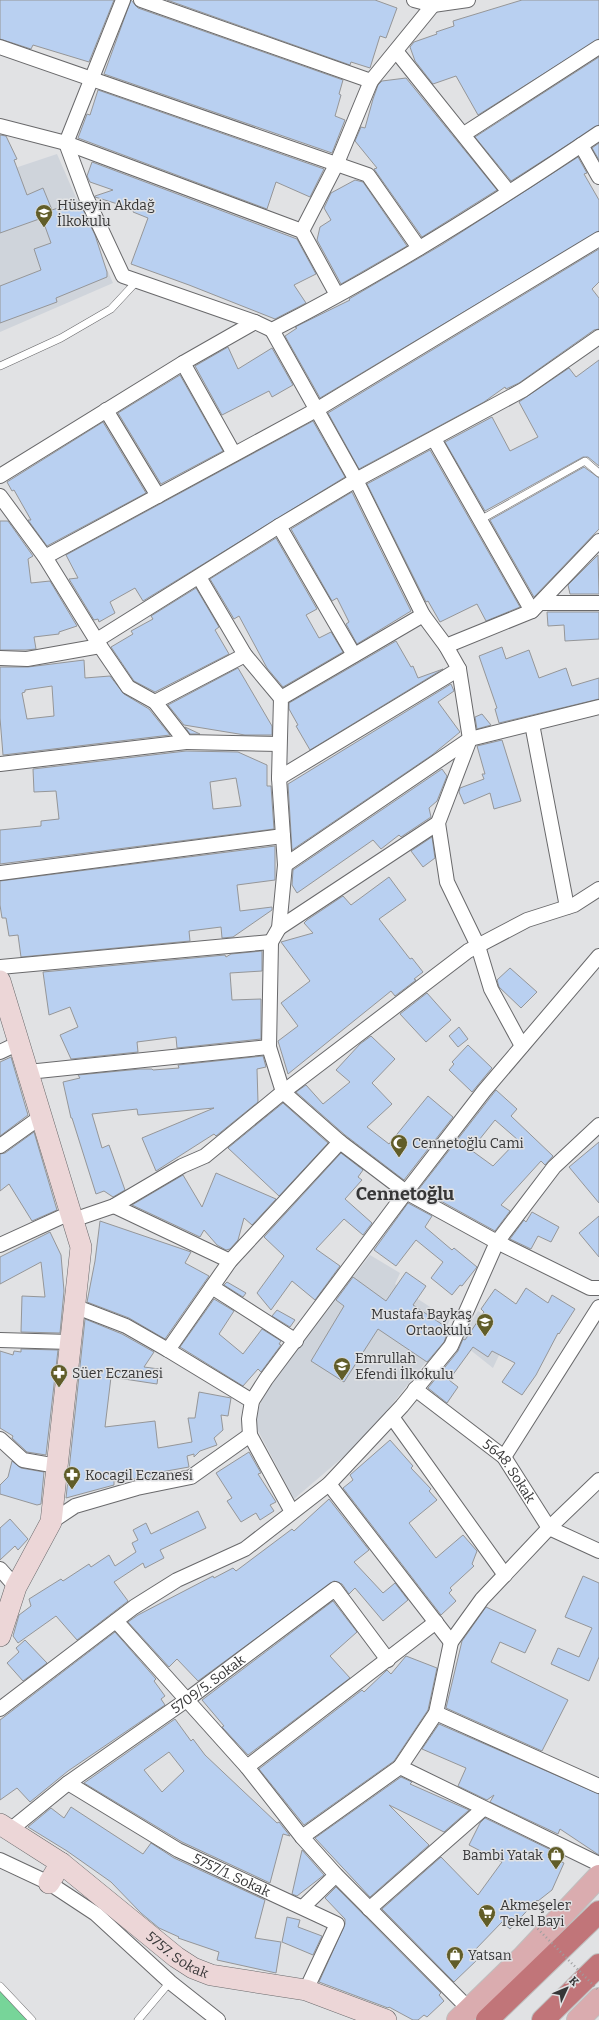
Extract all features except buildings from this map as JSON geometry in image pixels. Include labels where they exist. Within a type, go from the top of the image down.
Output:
[{"type":"highway","points":[[471,2016],[599,1912]]},
{"type":"highway","points":[[543,2020],[599,1965]]},
{"type":"main road","points":[[0,981],[42,1116],[80,1247],[51,1522],[16,1587],[0,1636]]},
{"type":"main road","name":"5757. Sokak","points":[[5,1827],[61,1863],[176,1957],[193,1968],[211,1975],[306,1990],[386,2020]]},
{"type":"main road","points":[[49,1884],[61,1863]]},
{"type":"main road","points":[[471,2016],[524,1956],[599,1876]]},
{"type":"main road","points":[[578,2020],[599,1999]]},
{"type":"street","points":[[123,0],[66,143],[86,197],[123,276],[255,322],[272,330],[356,480],[423,615],[446,646],[459,669],[470,740],[438,823],[447,882],[478,946],[491,989],[522,1046]]},
{"type":"street","points":[[141,0],[371,81]]},
{"type":"street","points":[[414,0],[433,5],[468,0]]},
{"type":"street","points":[[302,231],[337,163],[371,81],[433,5]]},
{"type":"street","points":[[0,47],[368,174],[419,248]]},
{"type":"street","points":[[464,134],[599,47]]},
{"type":"street","points":[[396,51],[464,134],[508,192]]},
{"type":"street","points":[[0,126],[66,143],[302,231],[338,295]]},
{"type":"street","points":[[272,330],[338,295],[419,248],[599,133]]},
{"type":"street","points":[[581,145],[599,177]]},
{"type":"street","points":[[45,557],[316,410],[599,239]]},
{"type":"street","points":[[0,476],[183,363],[255,322]]},
{"type":"street","points":[[0,658],[27,659],[99,643],[279,526],[356,480],[523,390],[599,337]]},
{"type":"street","points":[[183,363],[234,454]]},
{"type":"street","points":[[106,410],[158,496]]},
{"type":"street","points":[[434,439],[480,520],[537,607]]},
{"type":"street","points":[[0,496],[45,557],[128,686],[155,702],[186,742]]},
{"type":"street","points":[[279,526],[354,655]]},
{"type":"street","points":[[537,607],[599,541]]},
{"type":"street","points":[[199,577],[245,655],[281,698],[279,778],[285,865],[279,928],[271,942],[269,1047],[283,1092],[340,1142],[406,1192],[497,1242],[590,1288],[599,1288]]},
{"type":"street","points":[[446,646],[537,607],[599,603]]},
{"type":"street","points":[[281,698],[423,615]]},
{"type":"street","points":[[155,702],[245,655]]},
{"type":"street","points":[[279,778],[459,669]]},
{"type":"street","points":[[285,865],[470,740],[599,707]]},
{"type":"street","points":[[532,724],[567,907]]},
{"type":"street","points":[[0,764],[186,742],[279,744]]},
{"type":"street","points":[[279,928],[438,823]]},
{"type":"street","points":[[0,873],[283,836]]},
{"type":"street","points":[[0,1244],[71,1217],[114,1206],[182,1166],[205,1156],[283,1092],[468,951],[527,920],[574,905],[599,889]]},
{"type":"street","points":[[0,967],[271,942]]},
{"type":"street","points":[[292,1512],[250,1435],[249,1419],[252,1401],[266,1379],[296,1341],[406,1192],[522,1046],[599,956]]},
{"type":"street","points":[[0,1052],[19,1043]]},
{"type":"street","points":[[28,1072],[269,1047]]},
{"type":"street","points":[[0,1146],[42,1116]]},
{"type":"street","points":[[0,1709],[116,1621],[177,1580],[245,1549],[329,1484],[392,1417],[451,1346],[497,1242],[554,1167],[599,1125]]},
{"type":"street","points":[[168,1350],[230,1261],[340,1142]]},
{"type":"street","points":[[114,1206],[230,1261]]},
{"type":"street","points":[[212,1287],[296,1341]]},
{"type":"street","points":[[74,1306],[126,1326],[252,1401]]},
{"type":"street","points":[[504,1457],[599,1308]]},
{"type":"street","points":[[0,1340],[70,1342]]},
{"type":"street","name":"5648. Sokak","points":[[415,1389],[504,1457],[549,1528]]},
{"type":"street","points":[[392,1417],[504,1575]]},
{"type":"street","points":[[51,1522],[75,1506],[137,1488],[191,1477],[250,1435]]},
{"type":"street","points":[[0,1439],[23,1460],[57,1466]]},
{"type":"street","points":[[302,1837],[400,1768],[436,1713],[451,1642],[482,1599],[549,1528],[599,1480]]},
{"type":"street","points":[[329,1484],[451,1642]]},
{"type":"street","points":[[549,1528],[599,1551]]},
{"type":"street","points":[[0,1570],[16,1587]]},
{"type":"street","name":"5709/5. Sokak","points":[[5,1827],[188,1699],[335,1589],[388,1660]]},
{"type":"street","points":[[116,1621],[188,1699],[247,1767],[302,1837],[336,1875],[471,2016]]},
{"type":"street","points":[[247,1767],[436,1622]]},
{"type":"street","points":[[436,1713],[599,1786]]},
{"type":"street","points":[[400,1768],[599,1864]]},
{"type":"street","name":"5757/1. Sokak","points":[[68,1783],[178,1850],[337,1924],[306,1990]]},
{"type":"street","points":[[369,1909],[483,1809]]},
{"type":"street","points":[[0,1860],[49,1884],[96,1914],[170,1982],[218,2020]]},
{"type":"street","points":[[303,1907],[336,1875]]},
{"type":"lane","points":[[0,366],[62,338],[112,309],[137,281]]},
{"type":"lane","points":[[480,520],[585,461],[599,474]]},
{"type":"lane","points":[[138,2020],[170,1982]]},
{"type":"lane","points":[[0,1986],[32,2020]]},
{"type":"path","points":[[532,1923],[599,1991]]},
{"type":"shaded area","name":"Hüseyin Akdağ İlkokulu","points":[[57,154],[113,283],[0,332],[0,173]]},
{"type":"shaded area","name":"Emrullah Efendi İlkokulu","points":[[370,1255],[400,1273],[395,1284],[450,1320],[433,1353],[381,1418],[349,1452],[294,1499],[255,1425],[262,1396]]},
{"type":"shaded area","name":"Mustafa Baykaş Ortaokulu","points":[[478,1311],[510,1332],[493,1368],[459,1341]]},
{"type":"green space","points":[[0,1984],[35,2020],[0,2020]]},
{"type":"place","name":"Hüseyin Akdağ İlkokulu","points":[[44,228]]},
{"type":"place","name":"Cennetoğlu Cami","points":[[399,1158]]},
{"type":"place","name":"Mustafa Baykaş Ortaokulu","points":[[485,1337]]},
{"type":"place","name":"Emrullah Efendi İlkokulu","points":[[342,1381]]},
{"type":"place","name":"Süer Eczanesi","points":[[59,1388]]},
{"type":"place","name":"Kocagil Eczanesi","points":[[72,1490]]},
{"type":"place","name":"Bambi Yatak","points":[[556,1870]]},
{"type":"place","name":"Akmeşeler Tekel Bayi","points":[[487,1928]]},
{"type":"place","name":"Yatsan","points":[[455,1970]]},
{"type":"district","name":"Cennetoğlu","points":[[405,1194]]}]
